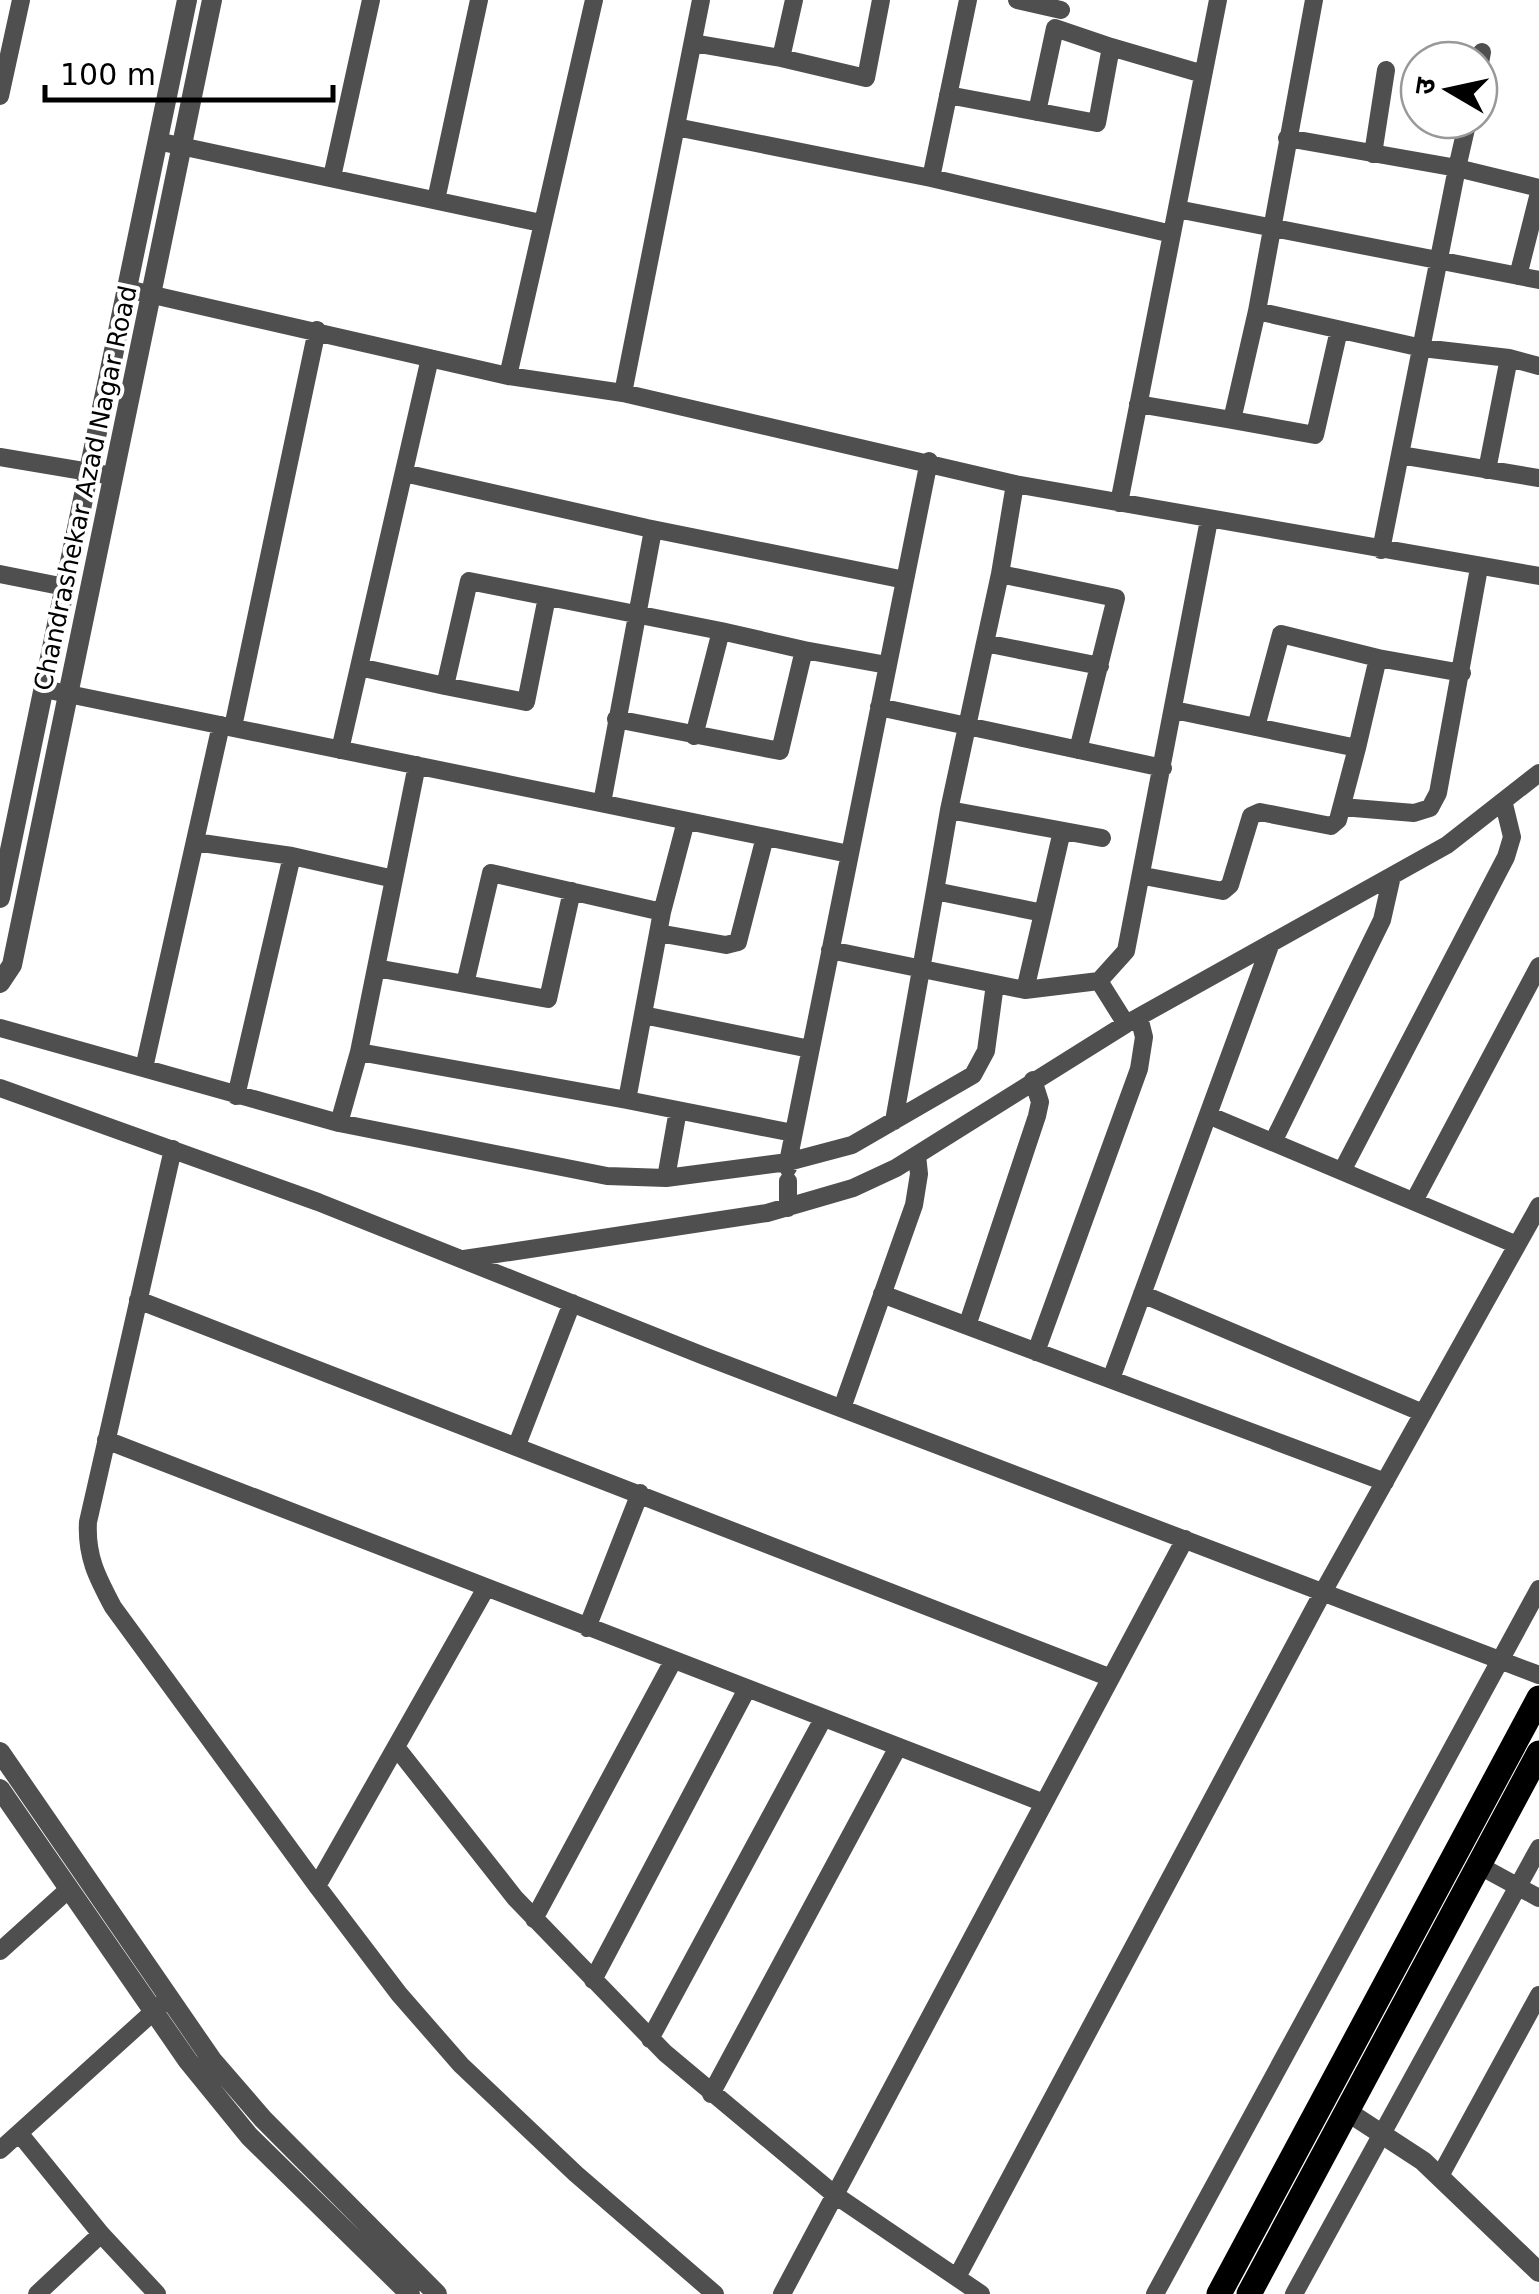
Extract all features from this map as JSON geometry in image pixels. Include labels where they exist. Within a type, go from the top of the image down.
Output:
[{"type":"main road","points":[[1220,2294],[1539,1698]]},
{"type":"main road","points":[[1249,2294],[1539,1753]]},
{"type":"street","points":[[0,96],[21,0]]},
{"type":"street","name":"Chandrashekar Azad Nagar Road","points":[[0,898],[187,0]]},
{"type":"street","name":"Chandrashekar Azad Nagar Road","points":[[0,983],[12,965],[212,0]]},
{"type":"street","points":[[332,177],[371,0]]},
{"type":"street","points":[[436,200],[479,0]]},
{"type":"street","points":[[508,376],[594,0]]},
{"type":"street","points":[[624,393],[701,0]]},
{"type":"street","points":[[780,58],[794,0]]},
{"type":"street","points":[[693,43],[866,78],[881,0]]},
{"type":"street","points":[[930,178],[968,0]]},
{"type":"street","points":[[1017,0],[1061,10]]},
{"type":"street","points":[[1119,503],[1218,0]]},
{"type":"street","points":[[1232,420],[1257,312],[1314,0]]},
{"type":"street","points":[[1037,112],[1055,28],[1203,74]]},
{"type":"street","points":[[948,94],[1097,123],[1112,48]]},
{"type":"street","points":[[1373,154],[1386,70]]},
{"type":"street","points":[[676,127],[930,178],[1172,234]]},
{"type":"street","points":[[1287,138],[1457,168],[1539,190],[1518,276]]},
{"type":"street","points":[[1381,550],[1463,140]]},
{"type":"street","points":[[157,141],[541,223]]},
{"type":"street","points":[[1177,209],[1539,280]]},
{"type":"street","points":[[127,289],[508,376],[624,393],[1015,484],[1539,576]]},
{"type":"street","points":[[1257,312],[1422,348],[1508,358],[1539,366]]},
{"type":"street","points":[[144,1068],[318,330]]},
{"type":"street","points":[[1138,404],[1315,436],[1340,330]]},
{"type":"street","points":[[340,750],[430,358]]},
{"type":"street","points":[[1487,470],[1508,358]]},
{"type":"street","points":[[1400,455],[1539,478]]},
{"type":"street","points":[[0,457],[113,476]]},
{"type":"street","points":[[788,1208],[793,1133],[928,461]]},
{"type":"street","points":[[404,473],[653,530],[905,580]]},
{"type":"street","points":[[894,1121],[949,810],[986,644],[1015,484]]},
{"type":"street","points":[[1102,985],[1126,951],[1144,876],[1210,520]]},
{"type":"street","points":[[602,803],[634,615],[653,530]]},
{"type":"street","points":[[1342,807],[1414,813],[1430,808],[1438,793],[1479,568]]},
{"type":"street","points":[[0,574],[65,587]]},
{"type":"street","points":[[1000,574],[1116,598],[1078,750]]},
{"type":"street","points":[[445,686],[469,581],[887,665]]},
{"type":"street","points":[[359,667],[526,702],[547,597]]},
{"type":"street","points":[[694,736],[721,631]]},
{"type":"street","points":[[1256,727],[1281,634],[1378,658],[1462,673]]},
{"type":"street","points":[[986,644],[1100,666]]},
{"type":"street","points":[[616,719],[780,752],[804,650]]},
{"type":"street","points":[[1144,876],[1223,891],[1230,885],[1250,816],[1260,812],[1330,826],[1342,807],[1378,658]]},
{"type":"street","points":[[44,688],[849,854]]},
{"type":"street","points":[[879,708],[1163,768]]},
{"type":"street","points":[[1174,710],[1357,748]]},
{"type":"street","points":[[339,1123],[359,1052],[417,765]]},
{"type":"street","points":[[464,1259],[788,1208],[852,1188],[917,1154],[1132,1020],[1447,845],[1539,773]]},
{"type":"street","points":[[1342,1171],[1506,857],[1512,837],[1504,804]]},
{"type":"street","points":[[949,810],[1102,838]]},
{"type":"street","points":[[627,1100],[662,912],[686,821]]},
{"type":"street","points":[[1025,990],[1062,831]]},
{"type":"street","points":[[658,933],[726,945],[738,942],[765,837]]},
{"type":"street","points":[[195,842],[292,856],[394,879]]},
{"type":"street","points":[[236,1096],[292,856]]},
{"type":"street","points":[[465,984],[490,873],[662,912]]},
{"type":"street","points":[[1272,1142],[1382,920],[1392,876]]},
{"type":"street","points":[[936,890],[1043,913]]},
{"type":"street","points":[[376,968],[548,999],[572,892]]},
{"type":"street","points":[[1110,1380],[1271,943]]},
{"type":"street","points":[[830,950],[1025,990],[1102,985]]},
{"type":"street","points":[[1414,1202],[1539,966]]},
{"type":"street","points":[[0,1028],[339,1123],[607,1176],[666,1178],[788,1170],[835,1153],[973,1075],[981,1064],[995,984]]},
{"type":"street","points":[[1036,1352],[1139,1070],[1144,1037],[1132,1020],[1115,1007],[1102,985]]},
{"type":"street","points":[[643,1015],[810,1049]]},
{"type":"street","points":[[359,1052],[793,1133]]},
{"type":"street","points":[[968,1326],[1037,1116],[1040,1102],[1033,1080]]},
{"type":"street","points":[[0,1088],[464,1259],[1539,1675]]},
{"type":"street","points":[[666,1178],[678,1110]]},
{"type":"street","points":[[1208,1114],[1517,1245]]},
{"type":"street","points":[[173,1149],[88,1522],[86,1550],[96,1575],[114,1606],[317,1886],[462,2065],[576,2174],[715,2294]]},
{"type":"street","points":[[842,1408],[914,1205],[920,1174],[917,1154]]},
{"type":"street","points":[[957,2277],[1324,1592],[1539,1206]]},
{"type":"street","points":[[882,1294],[1385,1482]]},
{"type":"street","points":[[1142,1294],[1424,1413]]},
{"type":"street","points":[[138,1300],[1111,1678]]},
{"type":"street","points":[[517,1445],[572,1303]]},
{"type":"street","points":[[106,1440],[1044,1803]]},
{"type":"street","points":[[587,1628],[640,1493]]},
{"type":"street","points":[[782,2294],[1185,1539]]},
{"type":"street","points":[[317,1886],[486,1588]]},
{"type":"street","points":[[1155,2294],[1539,1589]]},
{"type":"street","points":[[534,1919],[673,1661]]},
{"type":"street","points":[[593,1980],[747,1689]]},
{"type":"street","points":[[650,2038],[823,1718]]},
{"type":"street","points":[[396,1747],[534,1919],[650,2038],[711,2094],[835,2194],[982,2294]]},
{"type":"street","points":[[711,2094],[898,1747]]},
{"type":"street","points":[[0,1752],[249,2136],[410,2294]]},
{"type":"street","points":[[0,1788],[69,1889],[161,2005],[263,2119],[436,2294]]},
{"type":"street","points":[[1294,2294],[1539,1848]]},
{"type":"street","points":[[1480,1866],[1539,1898]]},
{"type":"street","points":[[0,1951],[69,1889]]},
{"type":"street","points":[[1440,2176],[1539,1995]]},
{"type":"street","points":[[0,2150],[161,2005]]},
{"type":"street","points":[[1348,2112],[1440,2176],[1539,2272]]},
{"type":"street","points":[[20,2132],[102,2234],[158,2294]]},
{"type":"street","points":[[37,2294],[102,2234]]}]
